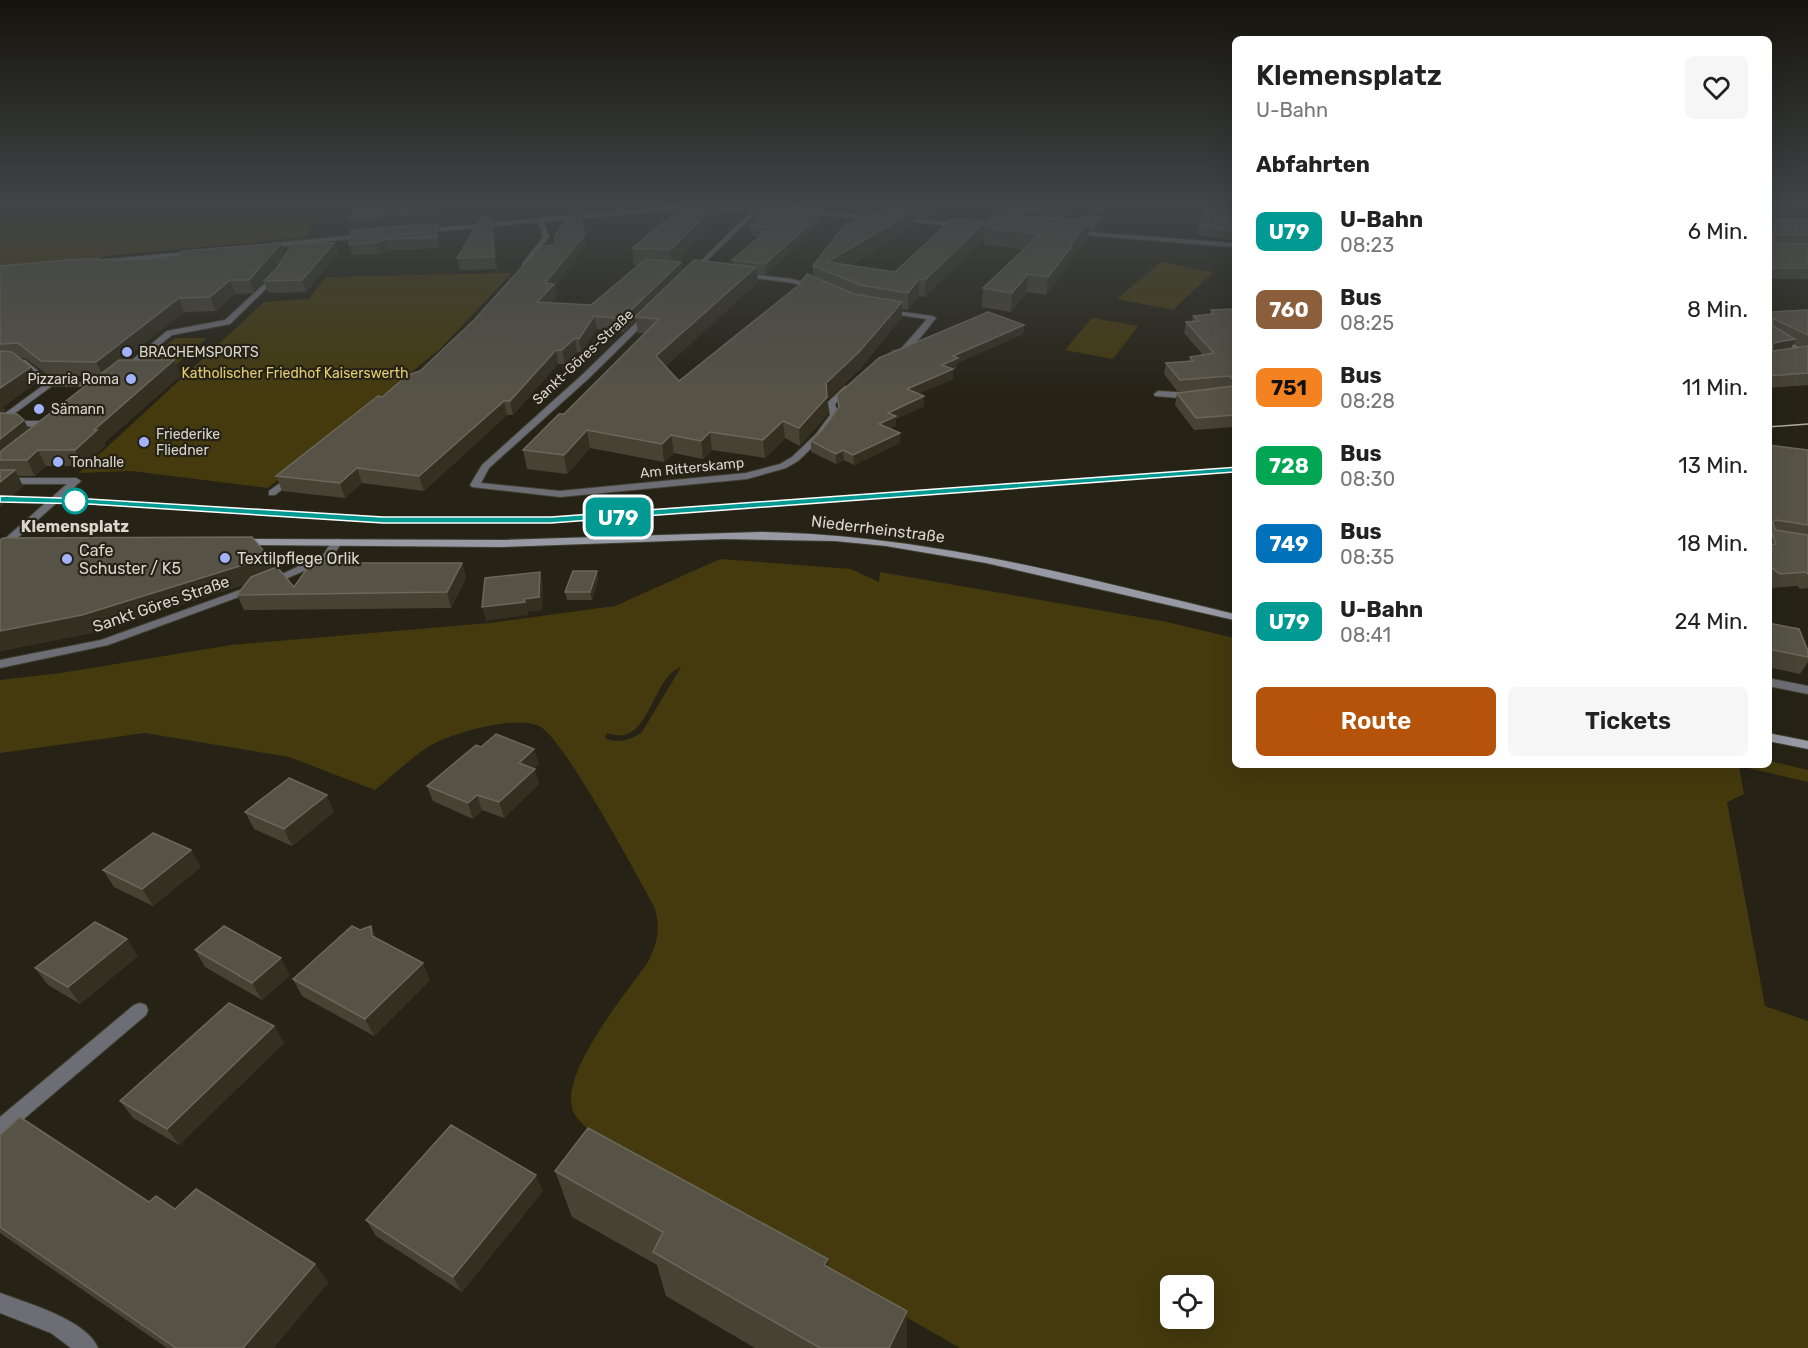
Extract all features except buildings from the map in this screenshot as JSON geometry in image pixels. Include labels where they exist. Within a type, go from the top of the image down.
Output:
[{"type":"main road","name":"Niederrheinstraße","points":[[229,542],[534,543],[754,537],[835,538],[893,544],[984,560],[1232,617]]},
{"type":"main road","points":[[3,543],[28,541]]},
{"type":"main road","points":[[1772,738],[1808,745]]},
{"type":"street","points":[[89,398],[170,333],[219,326],[233,319],[282,268]]},
{"type":"street","points":[[517,274],[522,268]]},
{"type":"street","points":[[686,279],[695,270],[706,272]]},
{"type":"street","points":[[727,274],[792,281],[821,289]]},
{"type":"street","points":[[876,309],[932,318],[902,352],[887,356]]},
{"type":"street","name":"Sankt-Göres-Straße","points":[[500,488],[475,485],[485,467],[585,377],[653,311]]},
{"type":"street","points":[[1772,335],[1804,353],[1772,358]]},
{"type":"street","points":[[0,363],[22,362],[50,384]]},
{"type":"street","name":"Am Ritterskamp","points":[[500,488],[560,494],[722,480],[768,471],[795,459],[819,436],[834,415],[831,404],[858,378]]},
{"type":"street","points":[[0,422],[50,384],[105,384]]},
{"type":"street","points":[[1158,394],[1178,397],[1208,395]]},
{"type":"street","points":[[40,438],[64,418]]},
{"type":"street","points":[[0,422],[56,424]]},
{"type":"street","points":[[272,493],[300,471]]},
{"type":"street","points":[[0,481],[76,481],[3,543]]},
{"type":"street","name":"Sankt Göres Straße","points":[[0,664],[104,643],[135,633],[299,571],[327,557],[337,542]]},
{"type":"street","points":[[1772,683],[1808,690]]},
{"type":"street","points":[[0,1128],[140,1010]]},
{"type":"street","points":[[0,1303],[58,1325],[88,1348]]},
{"type":"green space","points":[[1154,268],[1192,268],[1213,272],[1173,310],[1117,299]]},
{"type":"green space","name":"Katholischer Friedhof Kaiserswerth","points":[[512,273],[440,349],[268,488],[131,471],[79,473],[264,302],[309,299],[326,277]]},
{"type":"green space","points":[[1092,318],[1138,326],[1113,359],[1065,350]]},
{"type":"green space","points":[[175,338],[207,338],[164,375],[130,375]]},
{"type":"green space","points":[[720,559],[851,569],[879,582],[880,572],[1167,622],[1232,638],[1232,768],[1739,768],[1744,794],[1727,802],[1765,1006],[1808,1021],[1808,1348],[960,1348],[633,1160],[594,1134],[575,1115],[571,1100],[574,1080],[583,1059],[610,1014],[648,962],[654,948],[658,928],[654,906],[599,808],[565,755],[539,726],[516,722],[488,726],[447,738],[421,752],[375,790],[289,757],[145,733],[0,753],[0,680],[61,673],[231,645],[489,623],[615,606]],"holes":[[[681,667],[642,732],[633,737],[615,741],[605,738],[607,733],[622,735],[633,731],[642,722],[663,684]]]},
{"type":"green space","points":[[1772,762],[1808,770],[1808,782],[1748,768],[1772,768]]},
{"type":"tram line","points":[[1772,427],[1808,424]]},
{"type":"tram line","points":[[0,499],[383,520],[551,520],[1232,469]]},
{"type":"metro line","name":"U79","points":[[0,499],[89,502],[326,518],[443,521],[551,520],[1232,469]]},
{"type":"place","name":"BRACHEMSPORTS","points":[[127,352]]},
{"type":"place","name":"Pizzaria Roma","points":[[131,379]]},
{"type":"place","name":"Sämann","points":[[39,409]]},
{"type":"place","name":"Friederike Fliedner","points":[[144,442]]},
{"type":"place","name":"Tonhalle","points":[[58,462]]},
{"type":"place","name":"Klemensplatz","points":[[75,501]]},
{"type":"place","name":"Textilpflege Orlik","points":[[225,558]]},
{"type":"place","name":"Cafe Schuster / K5","points":[[67,559]]}]
